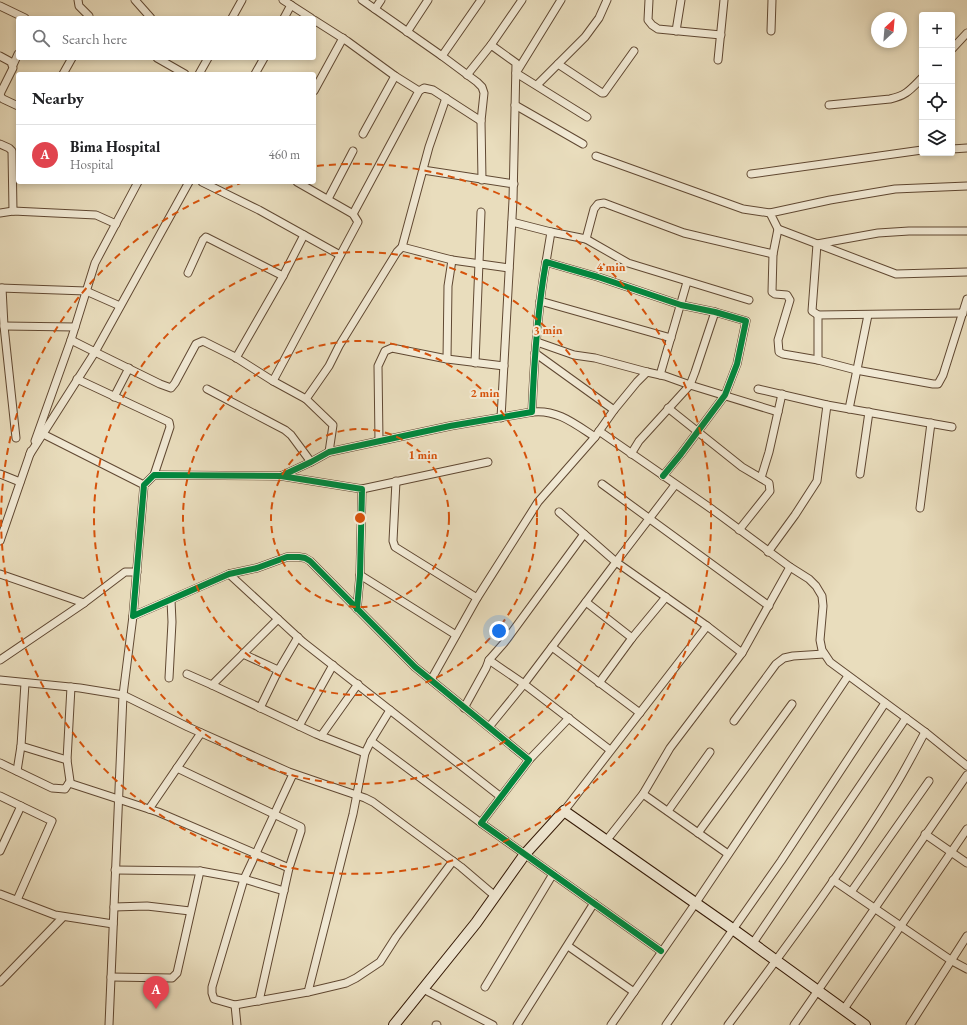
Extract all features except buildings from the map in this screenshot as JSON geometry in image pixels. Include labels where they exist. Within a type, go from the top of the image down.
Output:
[{"type":"street","points":[[78,0],[79,6],[89,16]]},
{"type":"street","points":[[136,0],[149,16]]},
{"type":"street","points":[[233,16],[242,0]]},
{"type":"street","points":[[284,0],[308,16]]},
{"type":"street","points":[[362,0],[442,56],[482,87],[484,93],[481,121],[482,180]]},
{"type":"street","points":[[375,9],[381,0]]},
{"type":"street","points":[[407,32],[428,0]]},
{"type":"street","points":[[442,56],[481,0]]},
{"type":"street","points":[[467,75],[491,45],[522,0]]},
{"type":"street","points":[[516,73],[561,0]]},
{"type":"street","points":[[537,85],[585,37],[599,18],[607,0]]},
{"type":"street","points":[[649,0],[647,17],[652,25],[658,29],[721,35]]},
{"type":"street","points":[[676,31],[681,0]]},
{"type":"street","points":[[718,60],[724,0]]},
{"type":"street","points":[[771,31],[772,0]]},
{"type":"street","points":[[285,16],[290,5]]},
{"type":"street","points":[[0,6],[21,16]]},
{"type":"street","points":[[316,21],[343,38],[395,76],[419,91]]},
{"type":"street","points":[[955,45],[967,33]]},
{"type":"street","points":[[316,87],[343,38]]},
{"type":"street","points":[[491,45],[516,63],[514,184],[501,418]]},
{"type":"street","points":[[558,64],[604,93],[634,51]]},
{"type":"street","points":[[0,56],[9,60],[13,65]]},
{"type":"street","points":[[16,58],[0,96],[16,105]]},
{"type":"street","points":[[64,72],[71,60]]},
{"type":"street","points":[[160,60],[182,72]]},
{"type":"street","points":[[199,72],[207,60]]},
{"type":"street","points":[[256,72],[263,60]]},
{"type":"street","points":[[516,73],[587,117]]},
{"type":"street","points":[[363,134],[395,76]]},
{"type":"street","points":[[830,105],[899,97],[907,93],[919,81]]},
{"type":"street","points":[[354,214],[419,91],[424,88],[429,88],[481,121]]},
{"type":"street","points":[[306,399],[329,366],[339,346],[397,252],[402,247],[423,170],[446,98]]},
{"type":"street","points":[[515,105],[583,144]]},
{"type":"street","points":[[0,144],[12,151]]},
{"type":"street","points":[[12,151],[16,148]]},
{"type":"street","points":[[955,149],[967,148]]},
{"type":"street","points":[[751,174],[919,150]]},
{"type":"street","points":[[12,151],[13,211]]},
{"type":"street","points":[[328,199],[353,151]]},
{"type":"street","points":[[596,156],[743,209],[770,213],[830,200],[895,189],[967,186]]},
{"type":"street","points":[[423,170],[514,184]]},
{"type":"street","points":[[0,541],[71,340],[95,263],[137,184]]},
{"type":"street","points":[[30,454],[95,352],[188,184]]},
{"type":"street","points":[[206,184],[259,210],[340,255]]},
{"type":"street","points":[[273,381],[358,222],[354,214],[301,184]]},
{"type":"street","points":[[586,239],[594,209],[598,204],[604,203],[684,233],[773,254]]},
{"type":"street","points":[[0,213],[13,211],[96,216],[116,224]]},
{"type":"street","points":[[475,362],[481,212]]},
{"type":"street","points":[[770,213],[778,229],[773,254],[772,292],[774,294],[787,295],[790,300],[778,340],[779,352],[783,354],[818,360],[856,370],[938,384],[943,375],[967,300]]},
{"type":"street","points":[[512,222],[586,239],[628,263],[749,300]]},
{"type":"street","points":[[778,229],[896,274],[967,272]]},
{"type":"street","points":[[817,244],[878,233],[909,231],[967,231]]},
{"type":"street","points":[[532,412],[535,353],[540,301],[551,232]]},
{"type":"street","points":[[236,358],[283,276],[304,235]]},
{"type":"street","points":[[188,273],[203,240],[206,237],[283,276]]},
{"type":"street","points":[[817,244],[812,311],[818,316],[963,313]]},
{"type":"street","points":[[402,247],[452,260],[509,268]]},
{"type":"street","points":[[447,358],[448,286],[452,260]]},
{"type":"street","points":[[546,262],[598,277],[681,306],[744,319],[746,322],[737,364],[725,395],[663,476]]},
{"type":"street","points":[[660,375],[687,282]]},
{"type":"street","points":[[16,438],[1,288],[86,291],[120,306]]},
{"type":"street","points":[[540,301],[671,338]]},
{"type":"street","points":[[631,454],[639,441],[690,385],[696,372],[715,312]]},
{"type":"street","points":[[849,409],[868,315]]},
{"type":"street","points":[[818,316],[818,360]]},
{"type":"street","points":[[4,326],[75,327]]},
{"type":"street","points":[[71,340],[171,388],[196,344],[201,341],[205,341],[306,399],[333,425],[329,452]]},
{"type":"street","points":[[537,342],[574,355],[595,358],[660,375],[778,412]]},
{"type":"street","points":[[379,441],[378,366],[385,351],[392,348],[504,366]]},
{"type":"street","points":[[535,353],[614,410]]},
{"type":"street","points":[[114,397],[129,368]]},
{"type":"street","points":[[431,680],[477,598],[538,502],[597,434],[614,410],[647,372]]},
{"type":"street","points":[[78,379],[169,422],[170,427],[154,475],[144,485],[123,695],[110,1025]]},
{"type":"street","points":[[207,389],[285,430],[291,435],[311,462]]},
{"type":"street","points":[[758,389],[827,405],[952,427]]},
{"type":"street","points":[[760,478],[769,452],[782,394]]},
{"type":"street","points":[[768,552],[795,516],[817,481],[827,405]]},
{"type":"street","points":[[668,408],[742,467],[769,483],[770,491],[739,530]]},
{"type":"street","points":[[281,476],[329,452],[379,441],[450,426],[532,412],[541,411],[560,415],[631,454],[768,552],[809,579],[816,586],[822,596],[823,606],[820,640],[824,654],[830,662],[925,732],[967,766]]},
{"type":"street","points":[[860,474],[869,412]]},
{"type":"street","points":[[920,508],[931,423]]},
{"type":"street","points":[[43,434],[144,485]]},
{"type":"street","points":[[154,475],[281,476],[362,489],[488,462]]},
{"type":"street","points":[[0,474],[20,482]]},
{"type":"street","points":[[396,481],[393,541],[395,547],[477,598]]},
{"type":"street","points":[[602,484],[769,606]]},
{"type":"street","points":[[489,727],[524,684],[675,485]]},
{"type":"street","points":[[357,609],[360,575],[362,489]]},
{"type":"street","points":[[559,512],[616,562],[707,626],[742,653]]},
{"type":"street","points":[[0,514],[8,516]]},
{"type":"street","points":[[464,708],[489,660],[504,643],[584,534]]},
{"type":"street","points":[[132,616],[229,574],[257,568],[287,557],[299,557],[310,561],[415,667],[530,760]]},
{"type":"street","points":[[606,841],[643,794],[670,748],[742,653],[790,567]]},
{"type":"street","points":[[0,660],[84,603],[125,572],[136,572]]},
{"type":"street","points":[[0,574],[84,603]]},
{"type":"street","points":[[229,574],[298,637],[415,731],[501,797]]},
{"type":"street","points":[[360,575],[456,635]]},
{"type":"street","points":[[599,683],[632,638],[666,597]]},
{"type":"street","points":[[169,678],[172,622],[171,600]]},
{"type":"street","points":[[586,602],[632,638]]},
{"type":"street","points":[[212,684],[278,619]]},
{"type":"street","points":[[394,1025],[476,923],[525,854],[564,810],[707,626]]},
{"type":"street","points":[[260,708],[278,670],[298,637]]},
{"type":"street","points":[[552,647],[640,713]]},
{"type":"street","points":[[243,654],[278,670]]},
{"type":"street","points":[[734,721],[776,664],[784,658],[824,654]]},
{"type":"street","points":[[489,660],[524,684],[610,750]]},
{"type":"street","points":[[299,726],[333,665]]},
{"type":"street","points":[[187,674],[212,684],[321,736],[365,752]]},
{"type":"street","points":[[611,1025],[695,904],[848,676]]},
{"type":"street","points":[[0,680],[123,695],[201,733],[293,774],[358,795],[373,802],[453,861],[495,896]]},
{"type":"street","points":[[17,771],[21,746],[25,683]]},
{"type":"street","points":[[321,736],[358,684]]},
{"type":"street","points":[[0,763],[52,788],[65,789],[69,783],[67,760],[71,688]]},
{"type":"street","points":[[666,1025],[781,861],[885,703]]},
{"type":"street","points":[[698,833],[792,704]]},
{"type":"street","points":[[308,992],[358,795],[365,752],[390,710]]},
{"type":"street","points":[[481,823],[530,760],[569,718]]},
{"type":"street","points":[[753,943],[906,718]]},
{"type":"street","points":[[728,1025],[833,880],[898,782],[925,732]]},
{"type":"street","points":[[149,809],[201,733]]},
{"type":"street","points":[[371,741],[481,823],[661,951]]},
{"type":"street","points":[[21,746],[67,760]]},
{"type":"street","points":[[668,811],[710,752]]},
{"type":"street","points":[[177,768],[301,827],[289,868],[259,1001]]},
{"type":"street","points":[[293,774],[244,879],[212,987],[214,999],[235,1005],[259,1001],[346,983],[366,972],[380,962],[396,937],[453,861]]},
{"type":"street","points":[[794,1025],[967,775]]},
{"type":"street","points":[[851,892],[930,781]]},
{"type":"street","points":[[69,783],[149,809],[289,868]]},
{"type":"street","points":[[643,794],[728,854]]},
{"type":"street","points":[[0,796],[52,821],[17,900]]},
{"type":"street","points":[[0,851],[21,806]]},
{"type":"street","points":[[564,810],[695,904],[753,943],[865,1025]]},
{"type":"street","points":[[844,1009],[967,829]]},
{"type":"street","points":[[925,834],[967,863]]},
{"type":"street","points":[[115,870],[200,871],[244,879],[284,891]]},
{"type":"street","points":[[111,977],[172,978],[175,976],[177,973],[200,871]]},
{"type":"street","points":[[485,988],[554,874]]},
{"type":"street","points":[[833,880],[952,961],[967,969]]},
{"type":"street","points":[[0,894],[63,916],[113,924]]},
{"type":"street","points":[[517,1025],[594,903]]},
{"type":"street","points":[[114,906],[147,906],[190,912]]},
{"type":"street","points":[[0,982],[63,916]]},
{"type":"street","points":[[910,1025],[967,936]]},
{"type":"street","points":[[568,946],[634,992]]},
{"type":"street","points":[[423,989],[493,1025]]},
{"type":"street","points":[[235,1005],[237,1025]]},
{"type":"cycle path","points":[[281,476],[329,452],[450,426],[532,412],[536,337],[546,262],[598,277],[681,305],[715,312],[746,321],[737,364],[725,395],[663,476]]},
{"type":"cycle path","points":[[357,609],[360,575],[362,489],[281,476],[154,475],[144,485],[133,616],[229,574],[257,568],[287,557],[305,558],[310,561],[415,667],[529,760],[481,823],[661,951]]},
{"type":"place","name":"Bima Hospital","points":[[156,1009]]}]
